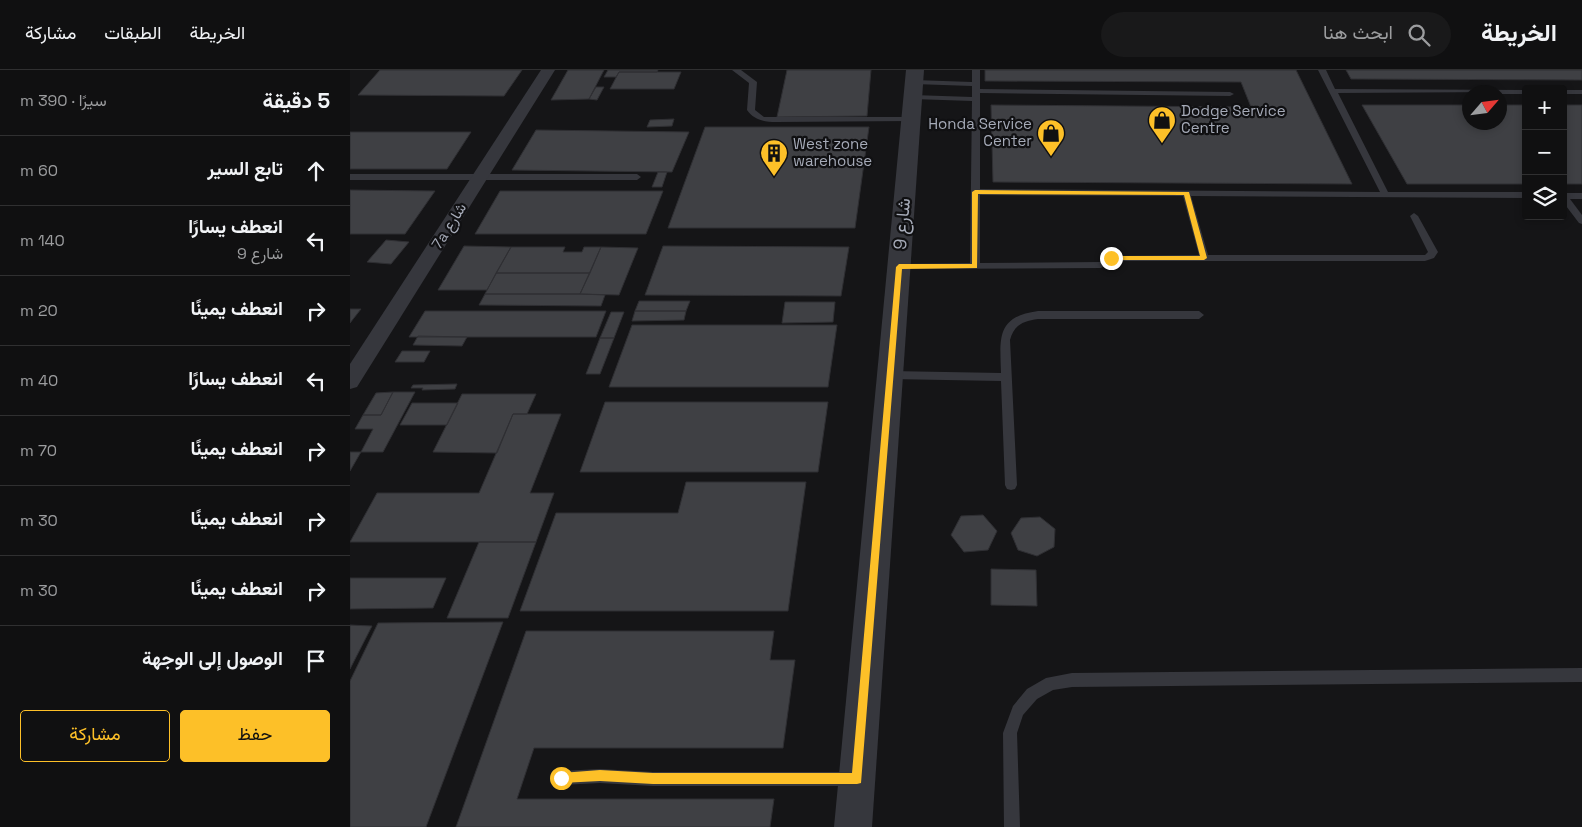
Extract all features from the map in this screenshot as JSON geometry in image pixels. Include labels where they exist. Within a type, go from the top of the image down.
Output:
[{"type":"street","name":"7a شارع","points":[[350,381],[548,70]]},
{"type":"street","name":"شارع 9","points":[[854,827],[913,92]]},
{"type":"lane","points":[[736,70],[753,82],[751,110],[753,113],[762,119],[776,120],[913,92],[1230,94]]},
{"type":"lane","points":[[975,266],[976,70]]},
{"type":"lane","points":[[1322,70],[1386,194]]},
{"type":"lane","points":[[913,92],[976,91]]},
{"type":"lane","points":[[1333,91],[1522,92]]},
{"type":"lane","points":[[1567,92],[1582,92]]},
{"type":"lane","points":[[350,177],[637,177]]},
{"type":"lane","points":[[975,192],[1522,195]]},
{"type":"lane","points":[[1186,193],[1204,258]]},
{"type":"lane","points":[[1567,196],[1582,196]]},
{"type":"lane","points":[[1567,201],[1582,221]]},
{"type":"lane","points":[[1111,258],[1425,258],[1431,256],[1433,252],[1414,216]]},
{"type":"lane","points":[[899,267],[1101,265]]},
{"type":"lane","points":[[1010,485],[1006,377],[1007,330],[1014,322],[1025,316],[1199,315]]},
{"type":"lane","points":[[890,375],[1006,377]]},
{"type":"lane","points":[[1012,827],[1010,733],[1018,711],[1032,694],[1051,683],[1072,680],[1582,675]]},
{"type":"lane","points":[[561,778],[600,776],[653,779],[857,779]]},
{"type":"building","points":[[380,70],[522,70],[504,96],[358,95]]},
{"type":"building","points":[[568,70],[604,70],[589,99],[551,100]]},
{"type":"building","points":[[608,70],[658,70],[657,72],[619,72],[616,77],[604,77]]},
{"type":"building","points":[[787,70],[871,70],[867,116],[777,117]]},
{"type":"building","name":"Dodge Service Centre","points":[[985,70],[1296,70],[1352,184],[993,182],[991,105],[1251,107],[1241,82],[985,81]]},
{"type":"building","points":[[1346,70],[1582,70],[1582,80],[1351,79]]},
{"type":"building","points":[[619,72],[681,72],[674,89],[610,89]]},
{"type":"building","points":[[596,87],[604,87],[597,100],[589,99]]},
{"type":"building","points":[[1362,105],[1462,105],[1462,130],[1507,130],[1507,105],[1522,105],[1522,184],[1407,184]]},
{"type":"building","points":[[1567,105],[1582,105],[1582,184],[1567,184]]},
{"type":"building","points":[[674,119],[672,126],[647,127],[650,120]]},
{"type":"building","name":"West zone warehouse","points":[[705,127],[869,127],[855,228],[668,228]]},
{"type":"building","points":[[536,130],[689,132],[672,172],[512,170]]},
{"type":"building","points":[[350,132],[471,132],[447,169],[350,169]]},
{"type":"building","points":[[658,172],[667,172],[662,187],[652,187]]},
{"type":"building","points":[[350,190],[435,191],[405,234],[350,234]]},
{"type":"building","points":[[500,191],[663,191],[646,234],[475,234]]},
{"type":"building","points":[[386,240],[409,242],[391,264],[367,262]]},
{"type":"building","points":[[464,246],[511,247],[487,290],[438,290]]},
{"type":"building","points":[[663,246],[849,247],[841,296],[645,295]]},
{"type":"building","points":[[511,247],[565,247],[563,252],[582,252],[584,247],[601,247],[590,273],[496,273]]},
{"type":"building","points":[[601,247],[638,248],[619,295],[580,294]]},
{"type":"building","points":[[496,273],[590,273],[580,294],[485,294]]},
{"type":"building","points":[[485,294],[605,295],[601,306],[479,305]]},
{"type":"building","points":[[639,301],[690,301],[686,311],[635,311]]},
{"type":"building","points":[[785,302],[835,302],[833,322],[782,323]]},
{"type":"building","points":[[350,309],[361,309],[350,323]]},
{"type":"building","points":[[425,311],[606,311],[596,337],[409,337]]},
{"type":"building","points":[[635,311],[686,311],[684,320],[632,321]]},
{"type":"building","points":[[611,312],[624,312],[614,338],[600,338]]},
{"type":"building","points":[[632,325],[837,325],[828,387],[609,387]]},
{"type":"building","points":[[418,336],[467,337],[462,346],[413,345]]},
{"type":"building","points":[[600,338],[614,338],[600,374],[586,374]]},
{"type":"building","points":[[402,351],[430,351],[424,362],[395,362]]},
{"type":"building","points":[[457,384],[455,389],[422,390],[423,388],[411,388],[413,385]]},
{"type":"building","points":[[393,392],[415,392],[383,452],[361,452],[373,429],[355,429],[363,415],[381,415]]},
{"type":"building","points":[[393,392],[381,415],[363,415],[376,393]]},
{"type":"building","points":[[462,394],[536,394],[527,414],[513,414],[497,453],[433,452]]},
{"type":"building","points":[[605,402],[828,402],[818,472],[580,472]]},
{"type":"building","points":[[412,403],[458,403],[447,425],[400,425]]},
{"type":"building","points":[[513,414],[561,414],[530,493],[554,493],[536,542],[350,542],[377,493],[479,493]]},
{"type":"building","points":[[350,452],[361,452],[350,471]]},
{"type":"building","points":[[686,482],[806,482],[788,611],[520,611],[556,513],[678,513]]},
{"type":"building","points":[[983,515],[997,531],[988,550],[964,552],[951,535],[961,516]]},
{"type":"building","points":[[1040,517],[1055,529],[1054,547],[1037,556],[1018,550],[1011,533],[1021,518]]},
{"type":"building","points":[[479,542],[536,542],[508,618],[447,618]]},
{"type":"building","points":[[991,569],[1036,570],[1037,606],[991,605]]},
{"type":"building","points":[[350,578],[446,578],[433,608],[350,609]]},
{"type":"building","points":[[503,622],[426,827],[350,827],[350,681],[378,623]]},
{"type":"building","points":[[350,625],[372,626],[350,669]]},
{"type":"building","points":[[526,631],[774,631],[770,660],[795,660],[783,748],[534,748],[517,799],[774,799],[770,827],[456,827]]},
{"type":"place","name":"Dodge Service Centre","points":[[1162,144]]},
{"type":"place","name":"Honda Service Center","points":[[1051,157]]},
{"type":"place","name":"West zone warehouse","points":[[774,177]]},
{"type":"route","points":[[561,778],[600,776],[653,779],[857,779],[899,267],[975,266],[975,192],[1186,193],[1204,258],[1111,258]]}]
